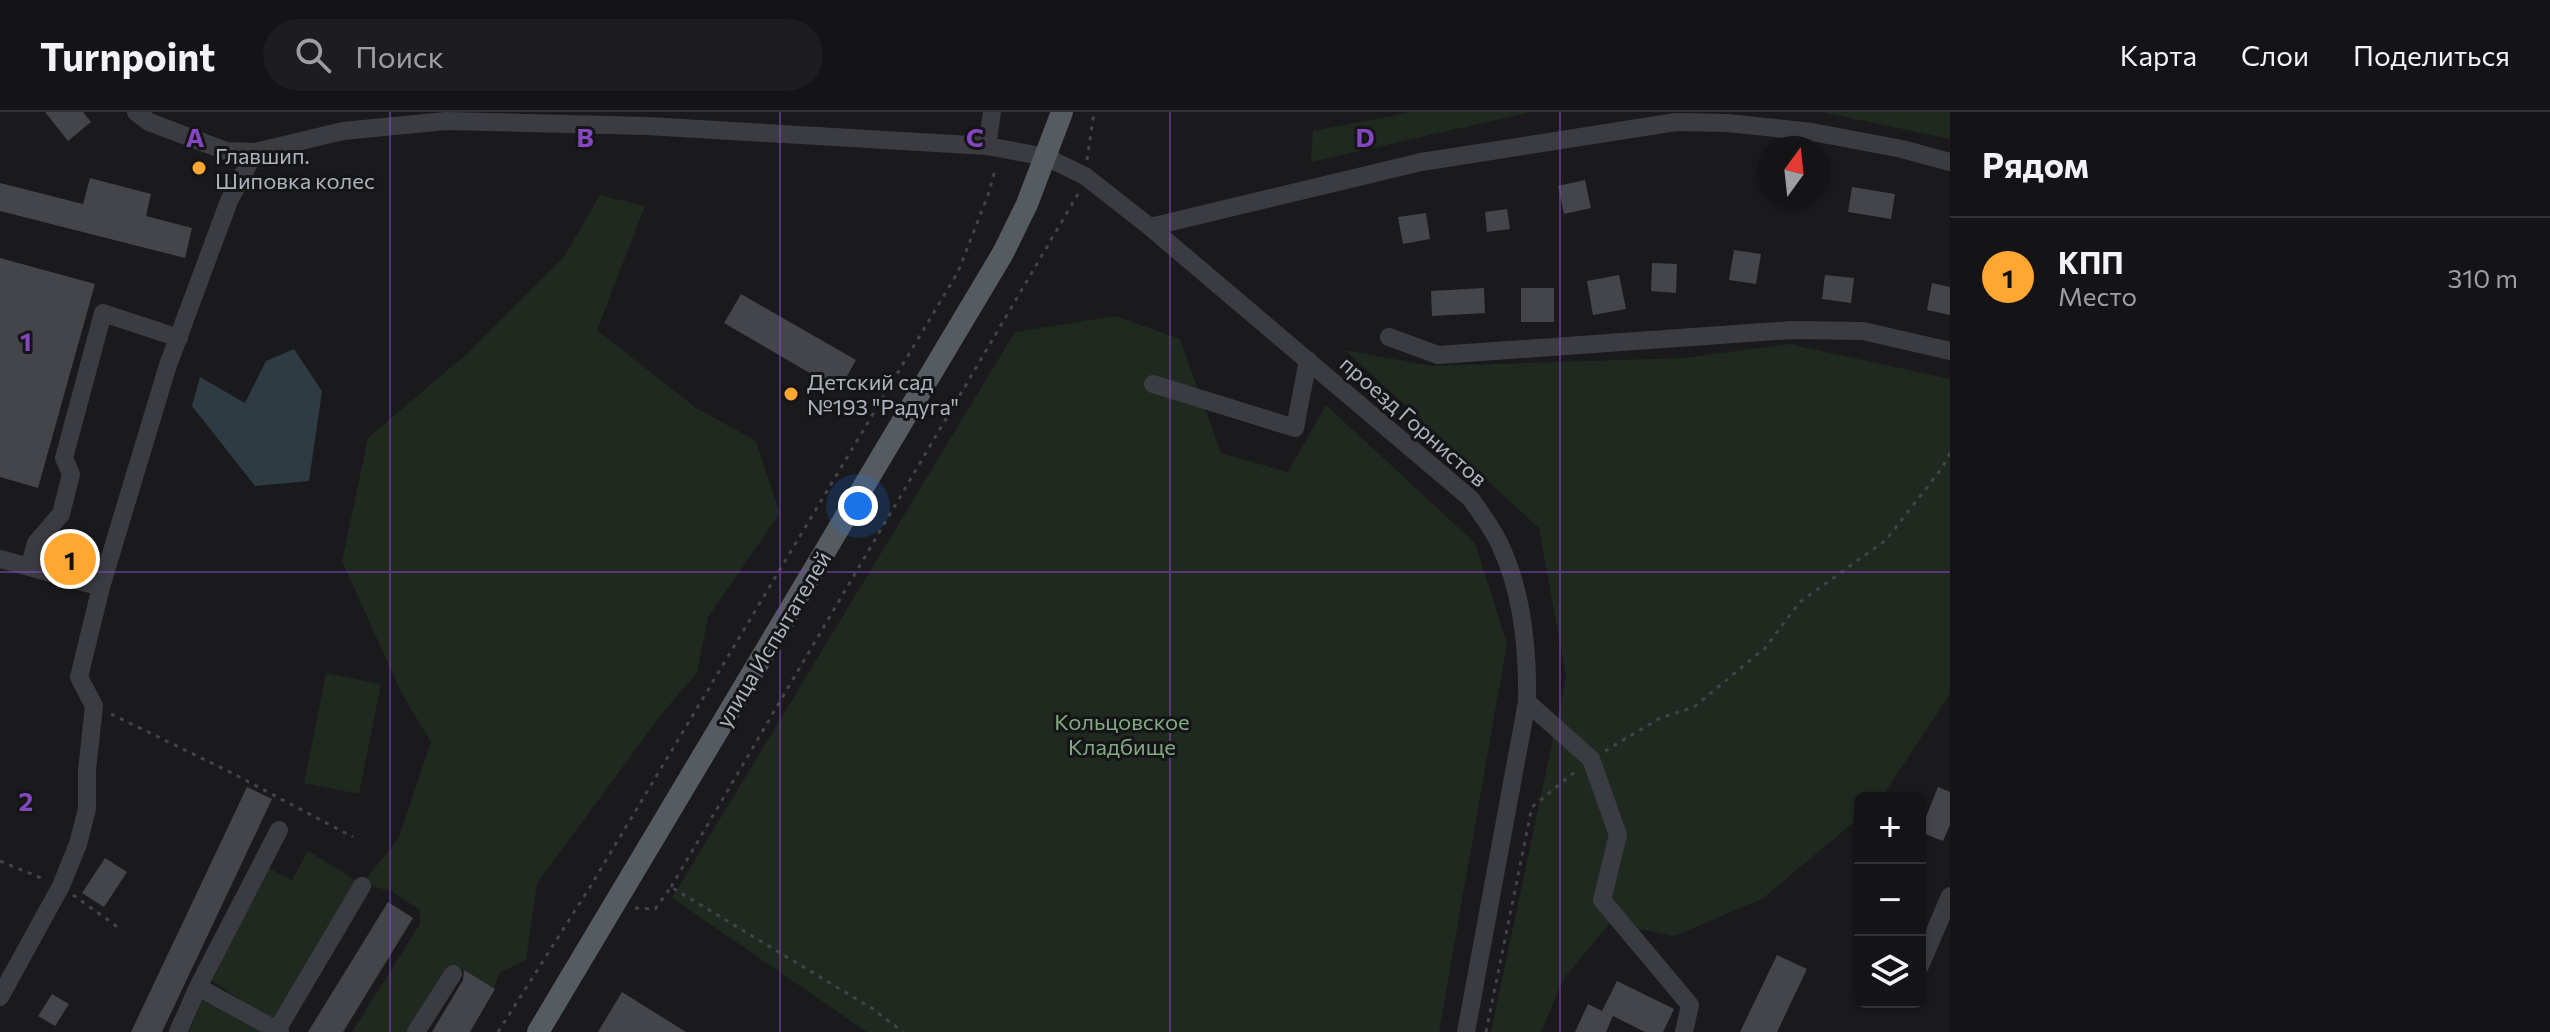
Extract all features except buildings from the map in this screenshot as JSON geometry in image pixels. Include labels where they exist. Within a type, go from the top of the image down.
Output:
[{"type":"main road","name":"улица Испытателей","points":[[538,1032],[1003,253],[1027,204],[1062,112]]},
{"type":"street","points":[[136,112],[149,122],[226,151],[255,152],[343,131],[446,121],[647,126],[994,147],[992,112]]},
{"type":"street","points":[[1150,227],[1421,162],[1676,122],[1728,123],[1812,132],[1902,149],[1950,162]]},
{"type":"street","name":"проезд Горнистов","points":[[994,147],[1046,157],[1085,176],[1150,227],[1471,499],[1501,547],[1522,611],[1527,702],[1466,1032]]},
{"type":"street","points":[[0,997],[61,886],[78,844],[87,809],[87,770],[94,706],[79,677],[101,587],[168,365],[229,201],[255,152]]},
{"type":"street","points":[[29,567],[36,543],[61,514],[71,474],[64,458],[103,313],[179,338]]},
{"type":"street","points":[[1389,337],[1438,355],[1792,330],[1863,331],[1950,351]]},
{"type":"street","points":[[1153,384],[1295,428],[1308,360]]},
{"type":"street","points":[[0,559],[101,587]]},
{"type":"street","points":[[1527,702],[1591,759],[1618,835],[1602,900],[1690,1005],[1684,1032]]},
{"type":"street","points":[[178,1032],[279,830]]},
{"type":"street","points":[[198,987],[279,1031],[362,886]]},
{"type":"street","points":[[1926,952],[1950,896]]},
{"type":"street","points":[[416,1032],[453,974]]},
{"type":"path","points":[[616,901],[630,908],[655,909],[671,887],[1080,191],[1094,112]]},
{"type":"path","points":[[498,1032],[590,887],[958,272],[988,195],[994,147]]},
{"type":"path","points":[[1486,1032],[1532,807],[1591,759],[1660,718],[1694,707],[1765,648],[1800,602],[1886,540],[1942,468],[1950,453]]},
{"type":"path","points":[[94,706],[228,771],[353,837]]},
{"type":"path","points":[[671,887],[873,1009],[903,1032]]},
{"type":"green space","points":[[1412,112],[1531,112],[1311,162],[1313,131]]},
{"type":"green space","points":[[1822,112],[1950,112],[1950,139]]},
{"type":"green space","points":[[600,195],[645,206],[597,330],[696,408],[756,441],[780,513],[708,617],[697,673],[664,711],[537,883],[526,960],[499,973],[494,990],[456,966],[412,1032],[352,1032],[420,924],[420,910],[391,891],[362,884],[398,839],[431,742],[402,694],[342,561],[368,438],[469,352],[564,257]]},
{"type":"green space","name":"Кольцовское Кладбище","points":[[1115,316],[1180,339],[1221,453],[1288,472],[1326,405],[1475,543],[1507,643],[1439,1032],[867,1032],[672,898],[1015,332]]},
{"type":"green space","points":[[1789,344],[1950,379],[1950,694],[1885,792],[1854,792],[1854,822],[1762,899],[1674,936],[1610,923],[1564,978],[1541,1032],[1491,1032],[1566,677],[1539,528],[1345,350],[1431,366],[1683,358]]},
{"type":"green space","points":[[326,673],[381,684],[359,794],[304,783]]},
{"type":"green space","points":[[308,851],[362,884],[278,1024],[212,981],[264,866],[292,880]]},
{"type":"green space","points":[[202,1000],[262,1032],[189,1032]]},
{"type":"shaded area","points":[[294,349],[322,391],[309,481],[255,486],[192,406],[200,377],[245,403],[266,361]]},
{"type":"place","name":"Главшип. Шиповка колес","points":[[199,168]]},
{"type":"place","name":"Детский сад №193 \"Радуга\"","points":[[791,394]]},
{"type":"place","name":"КПП","points":[[70,559]]}]
